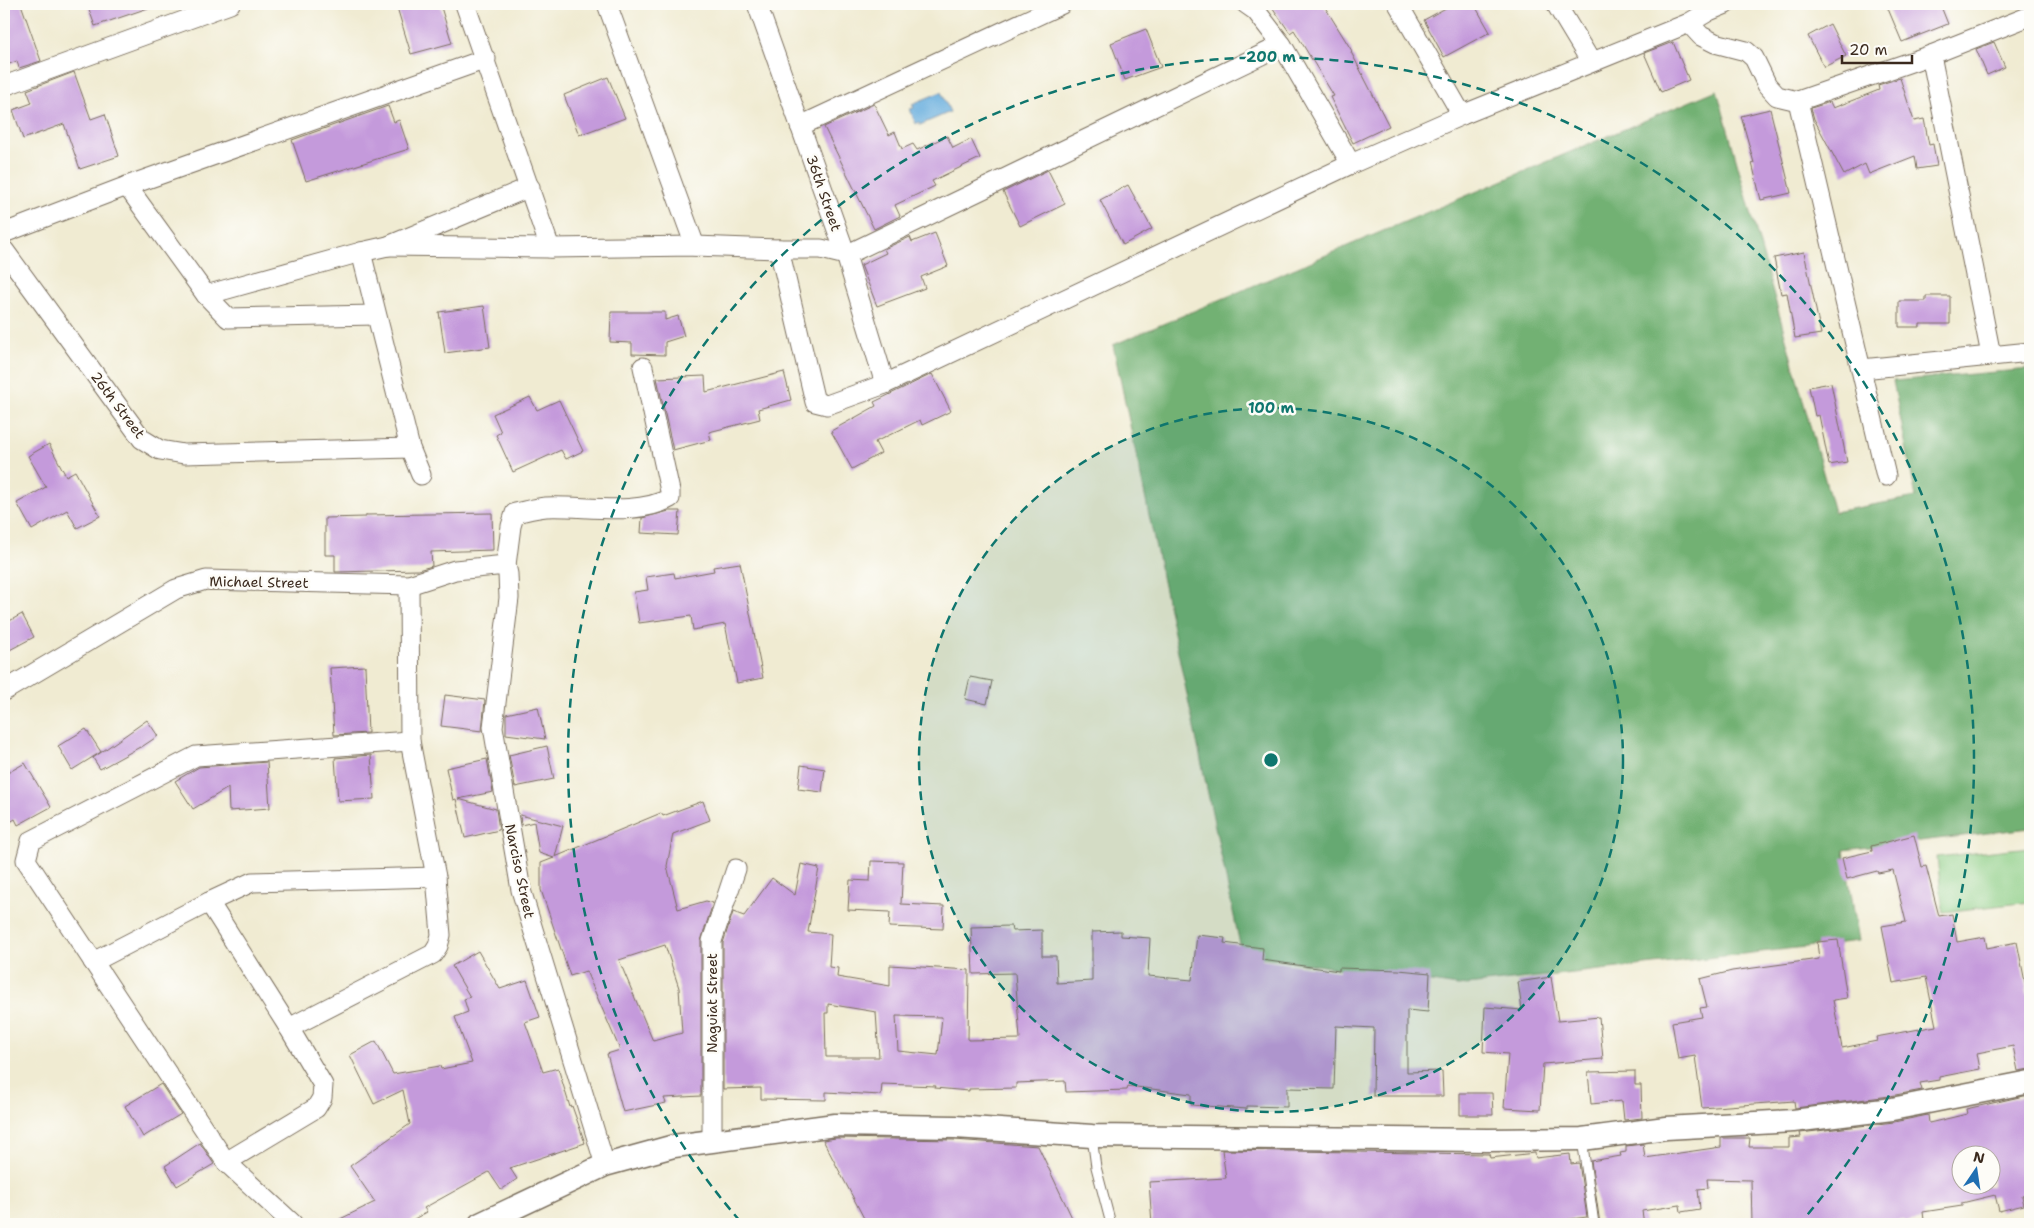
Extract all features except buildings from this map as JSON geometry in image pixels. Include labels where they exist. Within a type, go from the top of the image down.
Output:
[{"type":"street","points":[[4,86],[230,4]]},
{"type":"street","points":[[466,4],[550,248]]},
{"type":"street","points":[[607,4],[696,246]]},
{"type":"street","name":"36th Street","points":[[757,4],[846,255],[885,384]]},
{"type":"street","points":[[800,126],[1062,4]]},
{"type":"street","points":[[1246,4],[1256,11],[1282,45],[1351,164]]},
{"type":"street","points":[[1398,4],[1462,115]]},
{"type":"street","points":[[1556,4],[1591,62]]},
{"type":"street","points":[[779,249],[815,402],[827,405],[885,384],[1351,164],[1462,115],[1689,23],[1714,6]]},
{"type":"street","points":[[1689,23],[1701,36],[1715,43],[1746,52],[1754,58],[1767,85],[1777,96],[1798,102],[1931,55],[2030,16]]},
{"type":"street","points":[[388,246],[821,248],[846,255],[1282,45]]},
{"type":"street","points":[[1931,55],[1991,355]]},
{"type":"street","points":[[4,233],[127,186],[486,59]]},
{"type":"street","points":[[1798,102],[1886,476]]},
{"type":"street","points":[[127,186],[206,295],[228,318],[376,315]]},
{"type":"street","points":[[206,295],[388,246],[530,187]]},
{"type":"street","name":"26th Street","points":[[4,250],[142,439],[160,450],[184,454],[410,448]]},
{"type":"street","points":[[361,252],[410,448],[421,476]]},
{"type":"street","points":[[1862,369],[2030,352]]},
{"type":"street","points":[[506,566],[511,526],[515,513],[544,507],[622,508],[656,505],[670,498],[643,367]]},
{"type":"street","name":"Michael Street","points":[[4,691],[176,589],[206,580],[409,585],[455,570],[506,566]]},
{"type":"street","name":"Narciso Street","points":[[506,566],[509,598],[493,727],[494,737],[521,890],[605,1165]]},
{"type":"street","points":[[289,1028],[433,954],[438,946],[441,935],[436,877],[410,740],[409,585]]},
{"type":"street","points":[[293,1224],[226,1162],[26,860],[31,841],[196,756],[410,740]]},
{"type":"street","name":"Naguiat Street","points":[[712,1140],[712,941],[736,869]]},
{"type":"street","points":[[93,962],[252,882],[436,877]]},
{"type":"street","points":[[209,902],[323,1085],[322,1098],[316,1108],[226,1162]]},
{"type":"street","points":[[480,1224],[605,1165],[674,1146],[835,1125],[955,1127],[1092,1136],[1488,1140],[1582,1139],[1666,1128],[1794,1121],[1892,1109],[2030,1082]]},
{"type":"lane","points":[[1092,1136],[1096,1167],[1111,1224]]},
{"type":"lane","points":[[1582,1139],[1594,1224]]},
{"type":"green space","points":[[1717,90],[1834,512],[1916,497],[1893,381],[2030,369],[2030,828],[1844,850],[1859,941],[1458,986],[1242,954],[1113,345]]},
{"type":"green space","points":[[2030,847],[2030,902],[1943,912],[1937,857]]},
{"type":"water","points":[[941,92],[950,112],[920,125],[919,122],[916,124],[910,109],[914,108],[912,104]]}]
